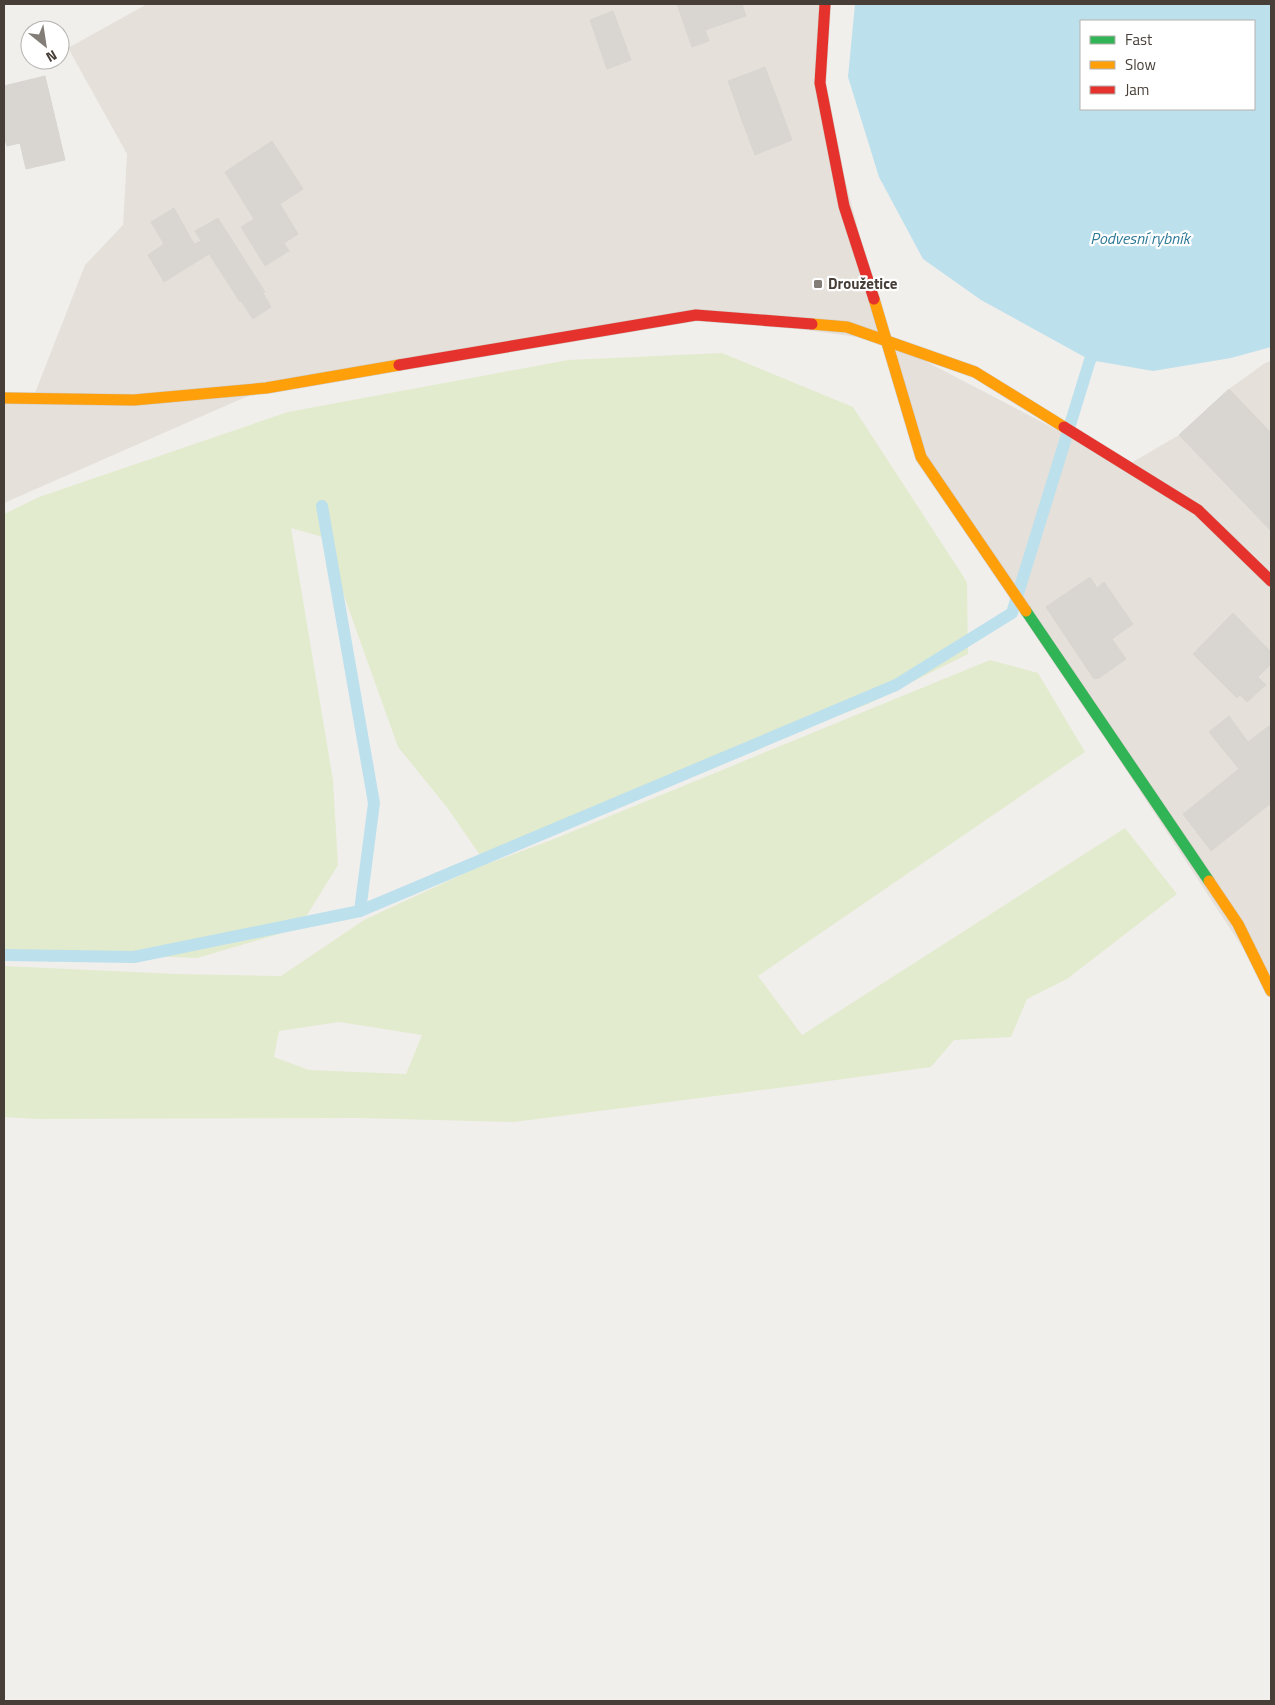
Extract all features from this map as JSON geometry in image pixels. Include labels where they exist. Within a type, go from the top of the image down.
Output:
[{"type":"street","points":[[825,4],[820,83],[844,206],[887,341],[921,457],[1238,924],[1271,991]]},
{"type":"street","points":[[4,398],[134,400],[266,388],[696,315],[847,327],[975,372],[1198,510],[1271,581]]},
{"type":"shaded area","points":[[147,4],[825,4],[820,83],[887,341],[696,315],[266,388],[4,503],[4,398],[33,398],[85,265],[123,225],[127,154],[70,52],[70,47]]},
{"type":"shaded area","points":[[887,341],[1126,466],[1179,435],[1229,389],[1265,363],[1271,361],[1271,991],[921,457]]},
{"type":"green space","points":[[722,353],[853,407],[967,582],[968,654],[868,704],[772,740],[521,843],[480,855],[446,806],[398,747],[323,537],[291,528],[333,780],[338,865],[299,928],[197,958],[4,950],[4,514],[39,497],[288,412],[568,360]]},
{"type":"green space","points":[[990,660],[1038,673],[1085,752],[758,976],[802,1035],[1125,828],[1177,894],[1067,979],[1027,999],[1011,1037],[954,1040],[931,1067],[514,1122],[359,1118],[37,1119],[4,1117],[4,966],[176,974],[281,976],[364,920],[474,869],[554,839]],"holes":[[[339,1022],[422,1035],[406,1074],[309,1070],[274,1057],[279,1031]]]},
{"type":"water","name":"Podvesní rybník","points":[[855,4],[1271,4],[1271,347],[1231,358],[1153,371],[1090,360],[981,300],[923,259],[879,177],[848,77]]},
{"type":"building","points":[[677,4],[742,4],[746,16],[705,30],[709,41],[692,47]]},
{"type":"building","points":[[613,11],[631,60],[607,69],[590,20]]},
{"type":"building","points":[[765,67],[772,86],[735,100],[728,81]]},
{"type":"building","points":[[45,76],[65,160],[26,169],[20,143],[7,146],[4,137],[4,86]]},
{"type":"building","points":[[772,86],[779,104],[741,118],[735,100]]},
{"type":"building","points":[[779,104],[785,121],[748,136],[741,118]]},
{"type":"building","points":[[785,121],[792,140],[755,155],[748,136]]},
{"type":"building","points":[[272,141],[303,189],[280,204],[298,234],[284,243],[289,251],[265,266],[241,227],[254,219],[225,172]]},
{"type":"building","points":[[174,208],[194,244],[201,241],[195,231],[218,218],[265,292],[263,293],[271,307],[253,319],[209,254],[164,282],[148,255],[164,244],[151,222]]},
{"type":"building","points":[[1229,389],[1271,433],[1271,531],[1179,435]]},
{"type":"building","points":[[1090,577],[1097,588],[1104,582],[1133,624],[1112,639],[1126,659],[1099,678],[1094,679],[1046,607]]},
{"type":"building","points":[[1233,613],[1271,652],[1271,664],[1258,677],[1266,685],[1247,702],[1240,695],[1237,698],[1193,654]]},
{"type":"building","points":[[1229,716],[1248,742],[1269,726],[1271,728],[1271,743],[1239,769],[1209,732]]},
{"type":"building","points":[[1271,743],[1271,803],[1211,851],[1183,814]]},
{"type":"waterway","points":[[4,955],[134,957],[360,911],[896,685],[1012,613],[1090,360],[1098,347]]},
{"type":"waterway","points":[[322,506],[374,803],[360,911]]},
{"type":"traffic: fast","points":[[1026,611],[1209,881]]},
{"type":"traffic: slow","points":[[874,299],[921,457],[1026,611]]},
{"type":"traffic: slow","points":[[812,324],[847,327],[975,372],[1064,427]]},
{"type":"traffic: slow","points":[[4,398],[134,400],[266,388],[399,365]]},
{"type":"traffic: slow","points":[[1209,881],[1238,924],[1271,991]]},
{"type":"traffic: jam","points":[[825,4],[820,83],[844,206],[874,299]]},
{"type":"traffic: jam","points":[[399,365],[696,315],[812,324]]},
{"type":"traffic: jam","points":[[1064,427],[1198,510],[1271,581]]},
{"type":"place","name":"Droužetice","points":[[818,284]]}]
